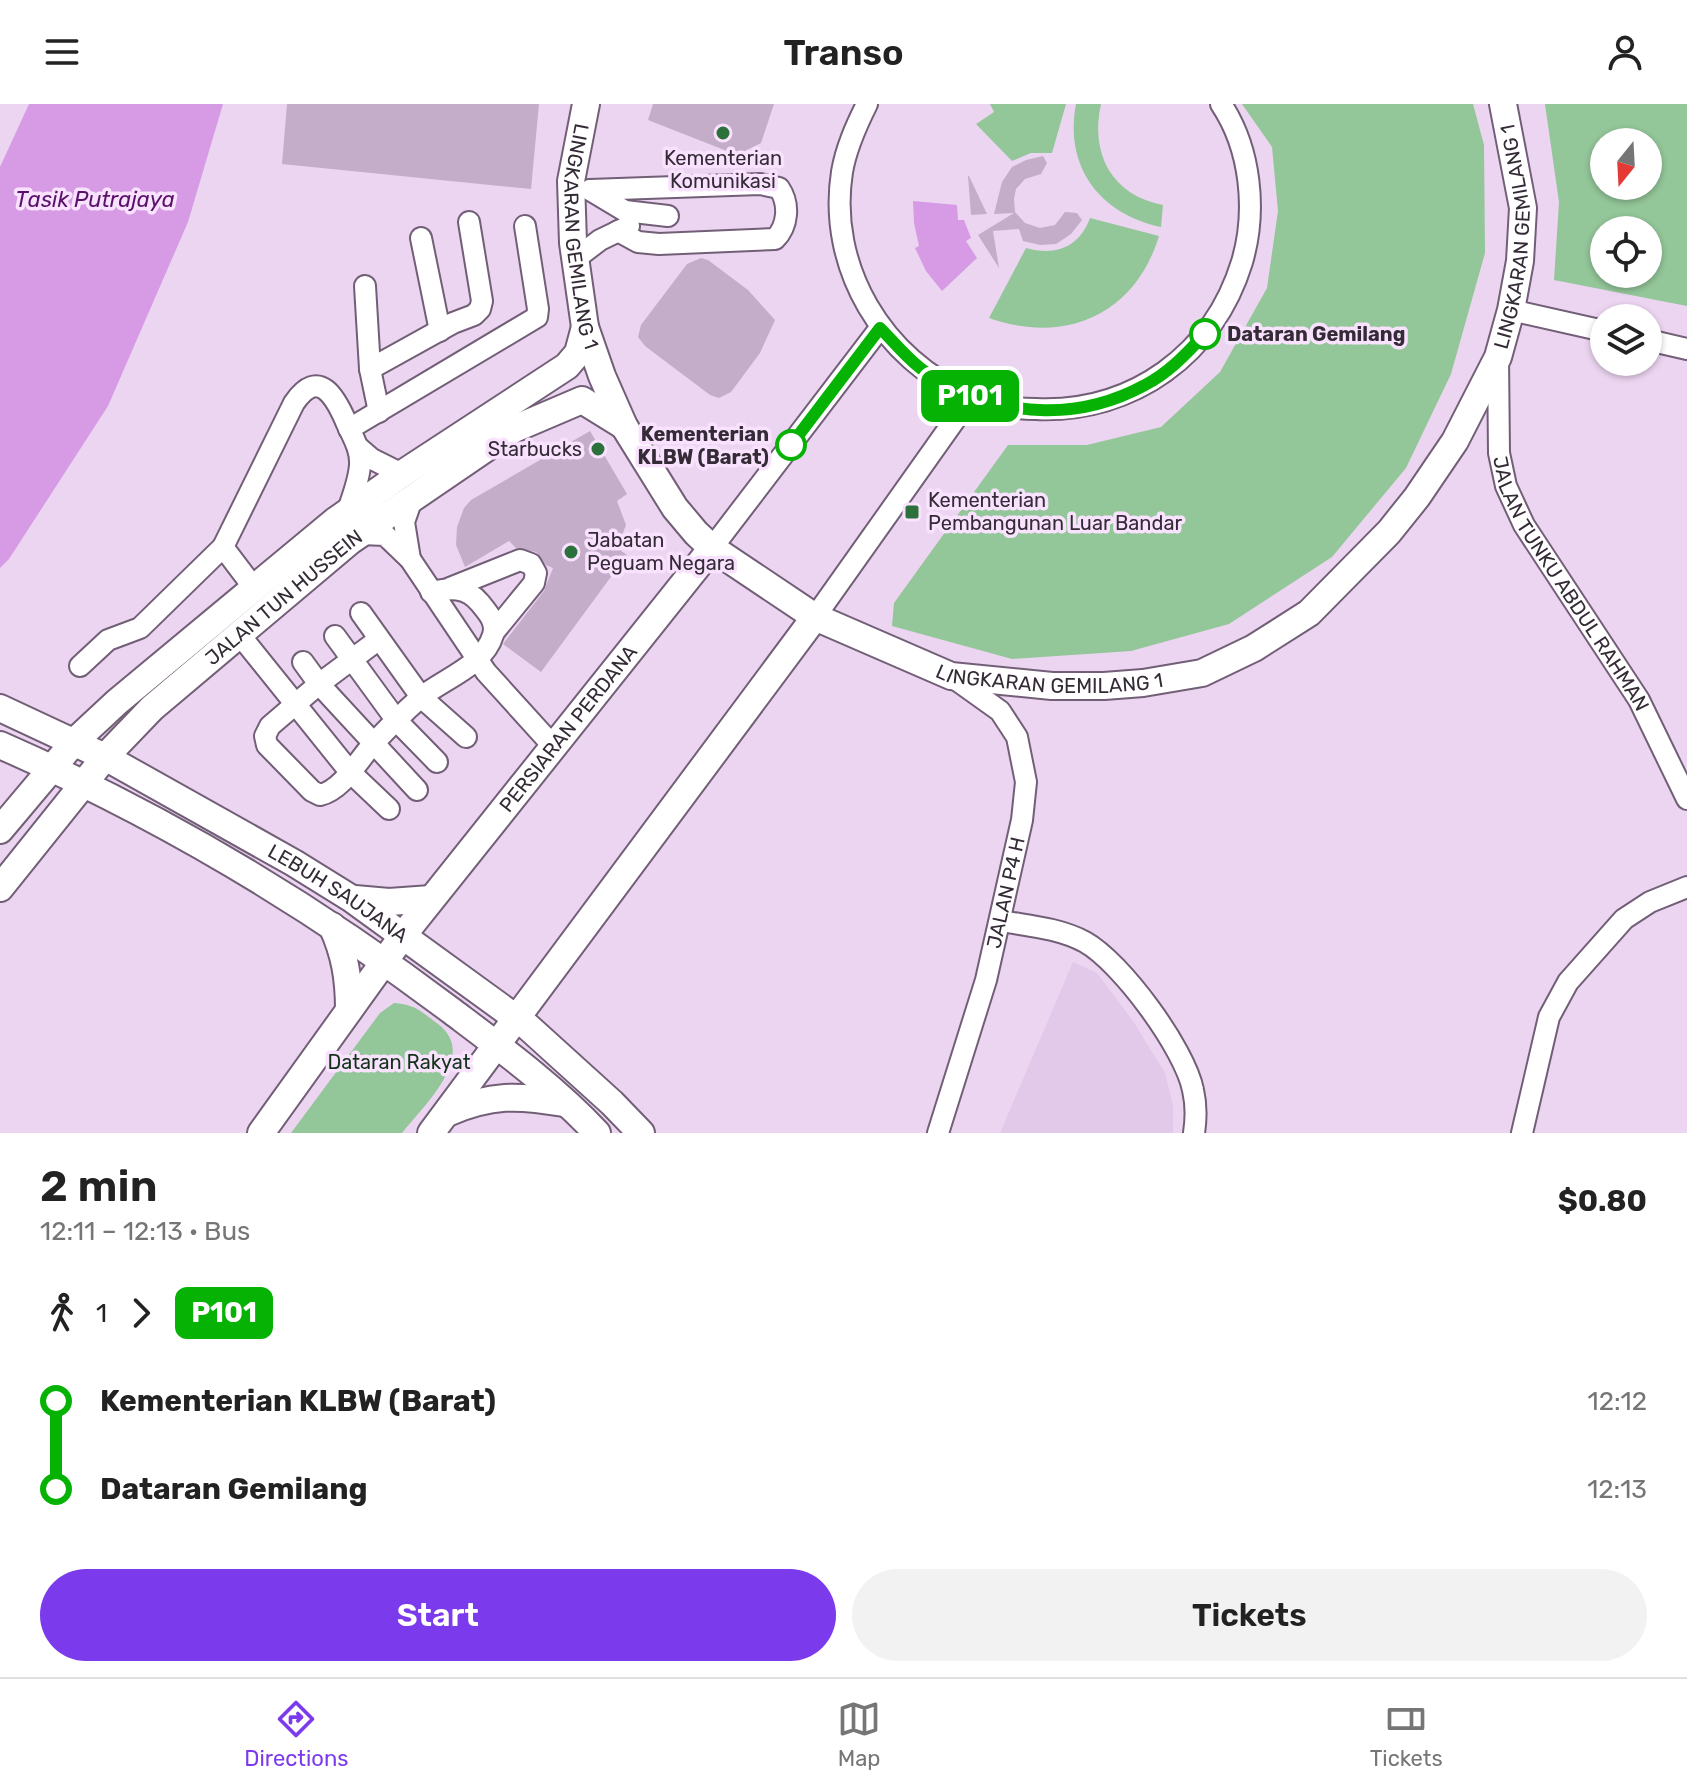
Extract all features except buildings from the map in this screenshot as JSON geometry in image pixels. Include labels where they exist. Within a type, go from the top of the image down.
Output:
[{"type":"main road","name":"LINGKARAN GEMILANG 1","points":[[586,104],[575,259],[585,327],[624,426],[675,508],[712,548],[815,617],[951,676],[1052,686],[1143,683],[1202,673],[1254,648],[1309,613],[1389,532],[1417,497],[1455,441],[1498,357],[1511,310],[1520,261],[1523,208],[1503,104]]},
{"type":"main road","name":"JALAN TUN HUSSEIN","points":[[0,888],[105,757],[152,708],[239,634],[402,474],[567,366],[578,353],[585,327]]},
{"type":"main road","name":"JALAN TUN HUSSEIN","points":[[0,830],[74,742],[117,702],[254,588],[354,523],[412,499],[514,429],[582,400],[624,426]]},
{"type":"main road","name":"PERSIARAN PERDANA","points":[[261,1133],[404,934],[712,548]]},
{"type":"main road","points":[[438,1123],[815,617]]},
{"type":"main road","name":"LEBUH SAUJANA","points":[[0,708],[105,757],[352,899],[517,1019],[641,1133]]},
{"type":"main road","name":"LEBUH SAUJANA","points":[[10,750],[84,783],[252,876],[385,960],[497,1045],[597,1133]]},
{"type":"main road","points":[[352,899],[389,902],[431,899]]},
{"type":"main road","points":[[332,926],[343,949],[349,981],[349,1010]]},
{"type":"main road","points":[[542,986],[546,1019],[555,1052]]},
{"type":"main road","points":[[438,1123],[473,1102],[499,1096],[527,1096],[564,1103]]},
{"type":"street","points":[[867,104],[853,132],[842,172],[840,213],[845,254],[859,293],[880,328],[920,368],[971,397],[1015,409],[1045,410],[1104,402],[1145,385],[1182,359],[1212,327],[1234,288],[1247,245],[1250,201],[1244,157],[1221,104]]},
{"type":"street","points":[[581,182],[760,184],[779,188],[785,196],[787,209],[783,231],[775,239],[659,244],[638,242],[618,231]]},
{"type":"street","points":[[575,259],[600,240],[636,222],[668,216],[625,211],[581,182]]},
{"type":"street","points":[[370,369],[480,309],[482,301],[469,222]]},
{"type":"street","points":[[354,438],[379,412],[537,317],[525,226]]},
{"type":"street","points":[[421,238],[440,331]]},
{"type":"street","points":[[365,286],[370,369],[379,412]]},
{"type":"street","points":[[1511,310],[1590,328]]},
{"type":"street","name":"PERSIARAN PERDANA","points":[[712,548],[880,328]]},
{"type":"street","points":[[1662,343],[1687,349]]},
{"type":"street","name":"JALAN TUNKU ABDUL RAHMAN","points":[[1498,357],[1499,453],[1506,486],[1524,525],[1639,700],[1687,799]]},
{"type":"street","points":[[80,666],[108,640],[140,628],[223,547],[298,396],[307,388],[317,386],[327,389],[341,408],[354,438],[360,464],[354,523],[385,535],[440,590],[477,659],[554,747]]},
{"type":"street","points":[[815,617],[971,397]]},
{"type":"street","points":[[354,438],[372,459],[402,474]]},
{"type":"street","points":[[410,559],[404,522],[412,499]]},
{"type":"street","points":[[223,547],[254,588]]},
{"type":"street","points":[[378,640],[294,705],[270,726],[265,736],[267,745],[312,791],[320,795],[327,794],[350,772],[373,744],[421,697],[477,659],[494,632],[534,583],[536,573],[531,564],[520,560],[440,590]]},
{"type":"street","points":[[440,590],[467,591],[493,619],[494,632]]},
{"type":"street","points":[[361,613],[421,697],[466,737]]},
{"type":"street","points":[[239,634],[350,772],[389,809]]},
{"type":"street","points":[[335,636],[397,721],[437,762]]},
{"type":"street","points":[[303,662],[319,684],[417,790]]},
{"type":"street","name":"JALAN P4 H","points":[[938,1133],[1001,921],[1022,820],[1026,782],[1017,737],[1000,711],[951,676]]},
{"type":"street","points":[[1522,1133],[1549,1017],[1568,982],[1624,919],[1650,902],[1687,887]]},
{"type":"street","points":[[1001,921],[1053,930],[1086,942],[1110,963],[1141,999],[1181,1059],[1193,1089],[1194,1133]]},
{"type":"shaded area","points":[[1073,962],[1097,973],[1133,1021],[1165,1073],[1173,1105],[1173,1133],[1000,1133]]},
{"type":"green space","points":[[990,104],[1066,104],[1052,153],[1031,153],[1012,161],[976,124],[994,112]]},
{"type":"green space","points":[[1076,104],[1101,104],[1099,139],[1108,169],[1130,192],[1163,205],[1161,227],[1139,221],[1120,211],[1091,184],[1076,148]]},
{"type":"green space","points":[[1242,104],[1473,104],[1484,145],[1485,253],[1451,374],[1406,468],[1332,557],[1229,624],[1131,651],[1012,659],[892,626],[894,603],[1008,445],[1087,445],[1161,427],[1220,372],[1267,288],[1278,211],[1272,147]]},
{"type":"green space","points":[[1545,104],[1687,104],[1687,306],[1595,288],[1662,288],[1662,216],[1590,216],[1590,287],[1554,280],[1559,202]]},
{"type":"green space","points":[[1090,218],[1159,236],[1148,263],[1133,286],[1115,304],[1094,317],[1070,325],[1044,328],[989,318],[1026,248],[1047,251],[1065,247],[1073,243]]},
{"type":"green space","name":"Dataran Rakyat","points":[[394,1003],[418,1009],[438,1024],[449,1036],[453,1050],[444,1080],[423,1109],[402,1133],[291,1133],[380,1013]]},
{"type":"water","name":"Tasik Putrajaya","points":[[29,104],[223,104],[188,222],[108,406],[9,559],[0,568],[0,167]]},
{"type":"water","points":[[913,201],[957,205],[958,220],[964,220],[971,238],[966,241],[977,258],[942,291],[926,271],[915,248],[919,246]]},
{"type":"bus line","name":"P101","points":[[791,445],[880,328],[920,368],[971,397],[1015,409],[1060,410],[1104,402],[1145,385],[1182,359],[1205,334]]},
{"type":"place","name":"Kementerian Komunikasi","points":[[723,133]]},
{"type":"place","name":"Dataran Gemilang","points":[[1205,334]]},
{"type":"place","name":"Kementerian KLBW (Barat)","points":[[791,445]]},
{"type":"place","name":"Starbucks","points":[[598,449]]},
{"type":"place","name":"Kementerian Pembangunan Luar Bandar","points":[[912,512]]},
{"type":"place","name":"Jabatan Peguam Negara","points":[[571,552]]}]
